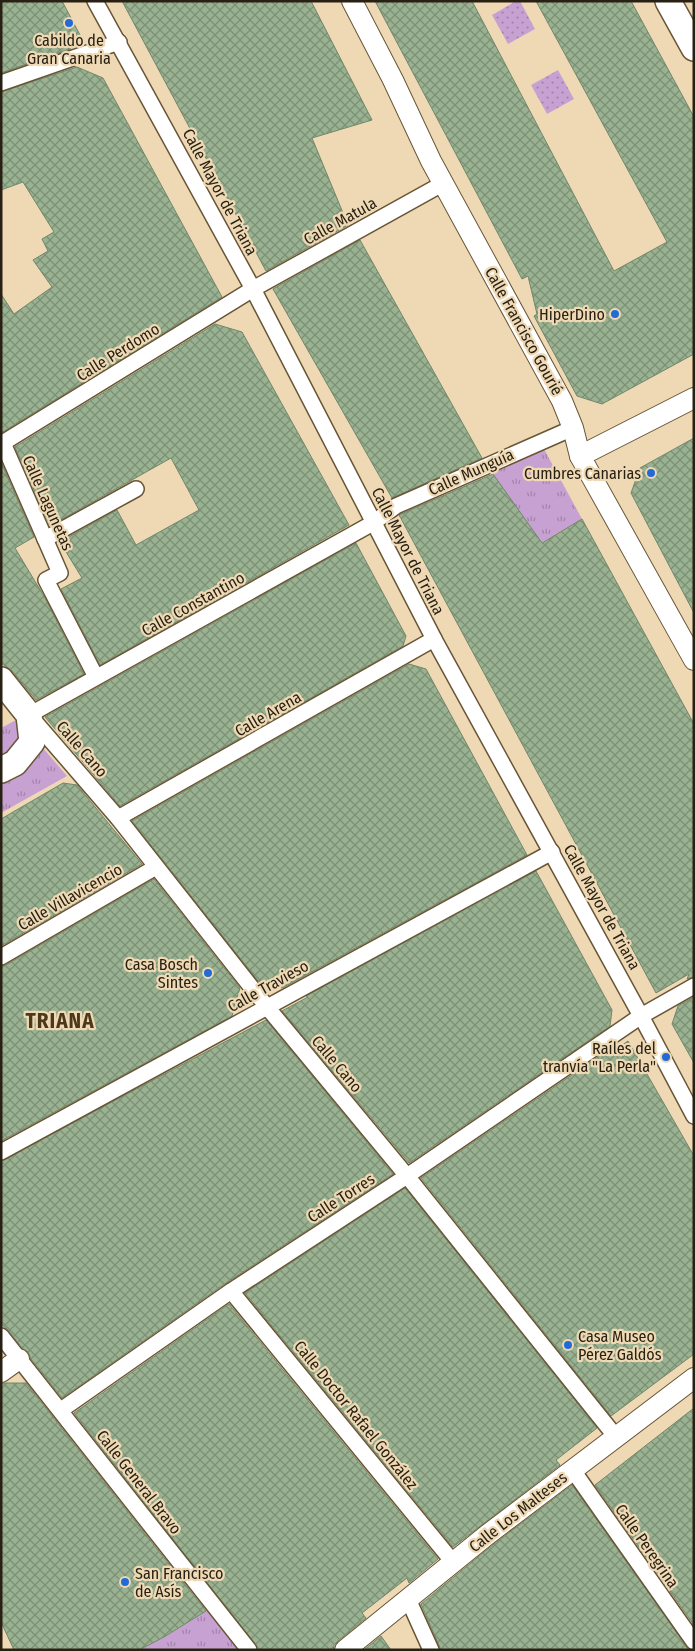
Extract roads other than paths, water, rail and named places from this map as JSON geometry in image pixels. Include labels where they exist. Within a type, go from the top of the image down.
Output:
[{"type":"street","name":"Calle Mayor de Triana","points":[[95,1],[253,289],[434,639],[552,852],[694,1116]]},
{"type":"street","name":"Calle Francisco Gourié","points":[[352,1],[393,80],[431,161],[562,401],[573,428],[580,456],[694,660]]},
{"type":"street","points":[[668,1],[694,48]]},
{"type":"street","points":[[1,83],[119,42]]},
{"type":"street","name":"Calle Matula","points":[[253,289],[444,183]]},
{"type":"street","name":"Calle Perdomo","points":[[2,443],[253,289]]},
{"type":"street","points":[[580,456],[694,398]]},
{"type":"street","name":"Calle Munguía","points":[[374,523],[396,506],[573,428]]},
{"type":"street","name":"Calle Lagunetas","points":[[2,443],[60,573],[46,580],[96,678]]},
{"type":"street","points":[[45,539],[136,489]]},
{"type":"street","name":"Calle Constantino","points":[[29,715],[374,523]]},
{"type":"street","name":"Calle Arena","points":[[118,818],[434,639]]},
{"type":"street","points":[[1,680],[29,715],[32,742],[15,762],[1,770]]},
{"type":"street","name":"Calle Cano","points":[[29,715],[118,818],[267,1007],[407,1176],[616,1437]]},
{"type":"street","name":"Calle Travieso","points":[[1,1152],[552,852]]},
{"type":"street","name":"Calle Villavicencio","points":[[1,957],[156,867]]},
{"type":"street","name":"Calle Torres","points":[[60,1410],[231,1291],[407,1176],[641,1016],[694,986]]},
{"type":"street","name":"Calle Doctor Rafael González","points":[[231,1291],[453,1562]]},
{"type":"street","name":"Calle General Bravo","points":[[1,1336],[249,1650]]},
{"type":"street","points":[[1,1372],[19,1359]]},
{"type":"street","name":"Calle Los Malteses","points":[[345,1650],[453,1562],[694,1378]]},
{"type":"street","name":"Calle Peregrina","points":[[572,1470],[694,1642]]},
{"type":"street","points":[[408,1599],[431,1650]]},
{"type":"place","name":"Cabildo de Gran Canaria","points":[[69,23]]},
{"type":"place","name":"HiperDino","points":[[615,314]]},
{"type":"place","name":"Cumbres Canarias","points":[[651,473]]},
{"type":"place","name":"Casa Bosch Sintes","points":[[208,973]]},
{"type":"place","name":"Raíles del tranvía \"La Perla\"","points":[[666,1057]]},
{"type":"place","name":"Casa Museo Pérez Galdós","points":[[568,1345]]},
{"type":"place","name":"San Francisco de Asís","points":[[125,1582]]},
{"type":"district","name":"TRIANA","points":[[60,1021]]}]
